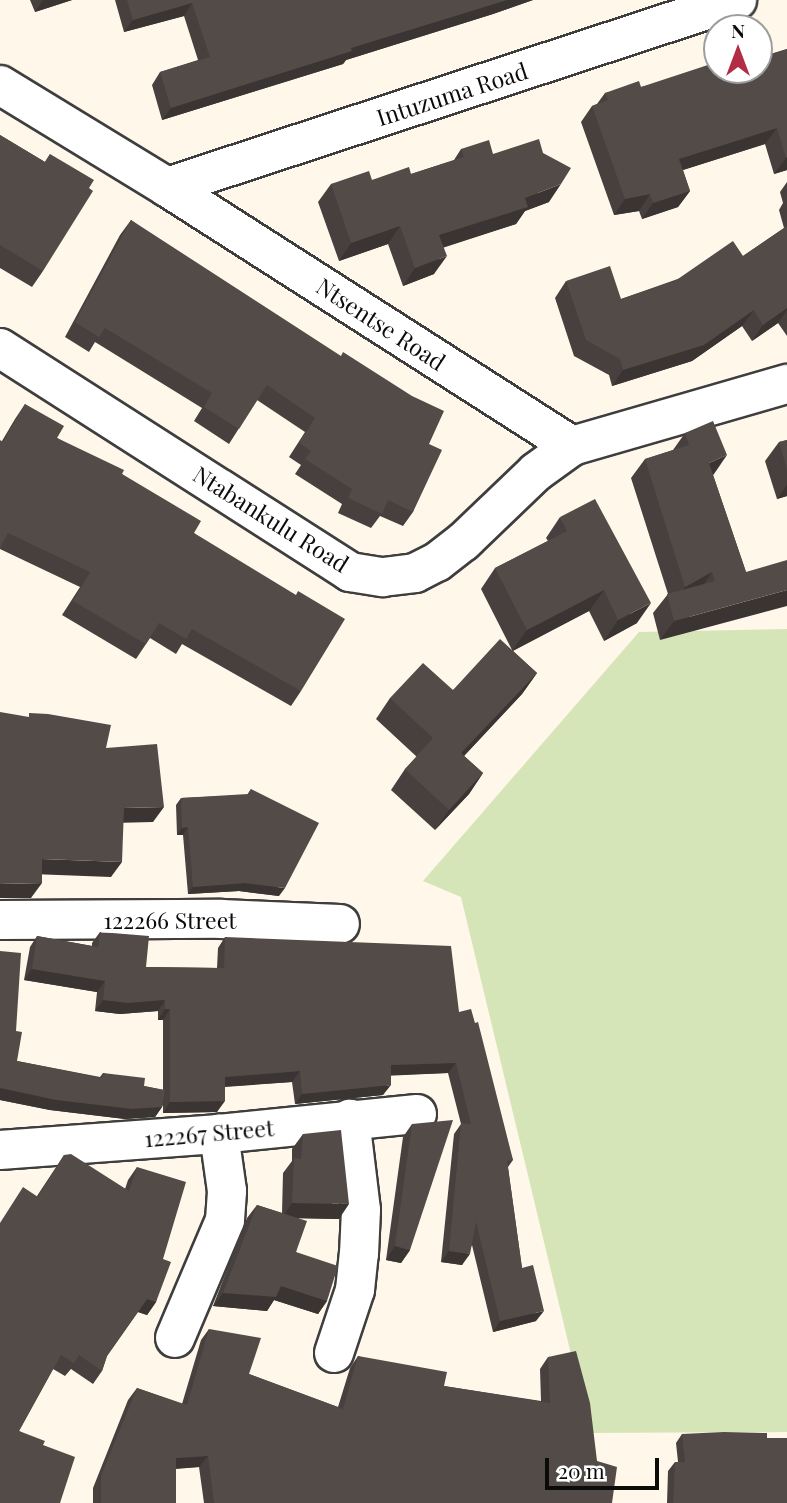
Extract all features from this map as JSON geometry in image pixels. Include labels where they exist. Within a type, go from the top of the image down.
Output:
[{"type":"street","name":"Intuzuma Road","points":[[167,187],[737,0]]},
{"type":"street","name":"Ntsentse Road","points":[[0,85],[167,187],[572,446]]},
{"type":"street","name":"Ntabankulu Road","points":[[0,348],[350,572],[383,577],[415,573],[437,562],[463,542],[536,472],[572,446]]},
{"type":"street","points":[[572,446],[787,384]]},
{"type":"street","name":"122266 Street","points":[[0,920],[220,919],[340,925]]},
{"type":"street","name":"122267 Street","points":[[0,1150],[219,1134],[417,1114]]},
{"type":"street","points":[[334,1353],[355,1290],[359,1254],[361,1210],[350,1119]]},
{"type":"street","points":[[175,1338],[225,1220],[226,1191],[219,1134]]},
{"type":"green space","points":[[787,629],[787,1432],[590,1433],[461,897],[423,881],[639,632]]},
{"type":"building","points":[[127,0],[507,0],[171,108],[160,72],[210,57],[192,3],[133,20]]},
{"type":"building","points":[[787,49],[786,158],[777,128],[679,159],[690,191],[653,203],[650,194],[625,199],[592,106],[608,100],[605,93],[639,81],[641,87],[703,67],[703,84],[773,84],[773,54]]},
{"type":"building","points":[[0,135],[45,162],[50,154],[94,180],[89,188],[93,191],[43,271],[0,245]]},
{"type":"building","points":[[539,139],[543,153],[571,168],[561,184],[525,198],[528,207],[439,235],[447,256],[415,268],[400,226],[351,243],[331,184],[369,171],[372,180],[409,167],[411,174],[464,157],[461,149],[489,140],[493,154]]},
{"type":"building","points":[[131,220],[341,356],[343,352],[412,396],[444,411],[429,444],[442,450],[413,512],[388,500],[382,514],[348,498],[352,489],[305,459],[311,451],[299,443],[315,418],[267,385],[239,429],[204,407],[212,393],[105,328],[99,337],[75,322]]},
{"type":"building","points":[[787,226],[787,308],[763,325],[754,310],[704,345],[623,370],[620,359],[586,340],[566,281],[610,266],[621,299],[675,281],[733,241],[743,256]]},
{"type":"building","points":[[25,404],[64,426],[57,438],[124,470],[122,474],[201,521],[194,533],[296,595],[298,591],[345,619],[301,691],[192,629],[186,639],[159,623],[146,644],[73,601],[90,572],[8,533],[0,548],[0,440],[3,442]]},
{"type":"building","points":[[713,421],[727,455],[709,463],[746,572],[787,560],[787,590],[674,621],[667,594],[715,581],[712,572],[685,587],[645,459],[689,445],[685,433]]},
{"type":"building","points":[[787,440],[787,469],[779,442]]},
{"type":"building","points":[[595,499],[651,603],[618,620],[604,590],[527,630],[495,568],[567,531],[560,517]]},
{"type":"building","points":[[500,639],[537,673],[461,753],[483,773],[449,810],[405,769],[433,738],[390,698],[423,663],[453,690]]},
{"type":"building","points":[[0,712],[29,717],[29,713],[48,714],[111,725],[106,748],[157,744],[164,807],[124,808],[122,862],[42,859],[42,883],[0,884]]},
{"type":"building","points":[[251,789],[319,823],[285,888],[245,883],[193,887],[188,827],[182,828],[181,798],[248,794]]},
{"type":"building","points":[[100,932],[149,936],[146,967],[224,968],[225,937],[451,946],[459,1012],[471,1009],[475,1023],[478,1022],[513,1160],[507,1161],[522,1268],[533,1265],[544,1311],[500,1321],[476,1222],[470,1254],[449,1251],[461,1123],[471,1124],[456,1063],[391,1065],[391,1085],[302,1094],[300,1071],[225,1077],[225,1101],[170,1102],[170,1009],[165,1009],[165,1000],[128,1003],[103,1000],[105,981],[32,969],[37,936],[98,947]]},
{"type":"building","points":[[0,951],[21,953],[16,1031],[22,1032],[17,1061],[102,1078],[103,1073],[145,1078],[144,1086],[165,1090],[162,1107],[132,1109],[56,1100],[0,1088]]},
{"type":"building","points":[[453,1120],[410,1250],[395,1246],[412,1124]]},
{"type":"building","points":[[341,1130],[349,1204],[292,1203],[294,1158],[301,1159],[303,1134]]},
{"type":"building","points":[[71,1154],[129,1191],[137,1167],[186,1182],[163,1259],[171,1262],[156,1302],[147,1299],[107,1356],[102,1371],[79,1355],[74,1363],[61,1355],[19,1431],[45,1441],[43,1445],[75,1457],[60,1503],[0,1503],[0,1223],[23,1187],[38,1197],[64,1155]]},
{"type":"building","points":[[257,1205],[307,1221],[296,1252],[338,1266],[327,1301],[281,1286],[276,1297],[223,1293]]},
{"type":"building","points":[[209,1329],[261,1338],[249,1374],[343,1409],[358,1356],[447,1372],[444,1386],[550,1403],[548,1357],[576,1351],[590,1403],[597,1461],[617,1467],[612,1503],[214,1503],[208,1456],[176,1458],[176,1503],[101,1503],[101,1476],[137,1388],[187,1405]]},
{"type":"building","points":[[767,1433],[767,1438],[787,1438],[787,1503],[673,1503],[675,1462],[685,1462],[682,1434]]}]
